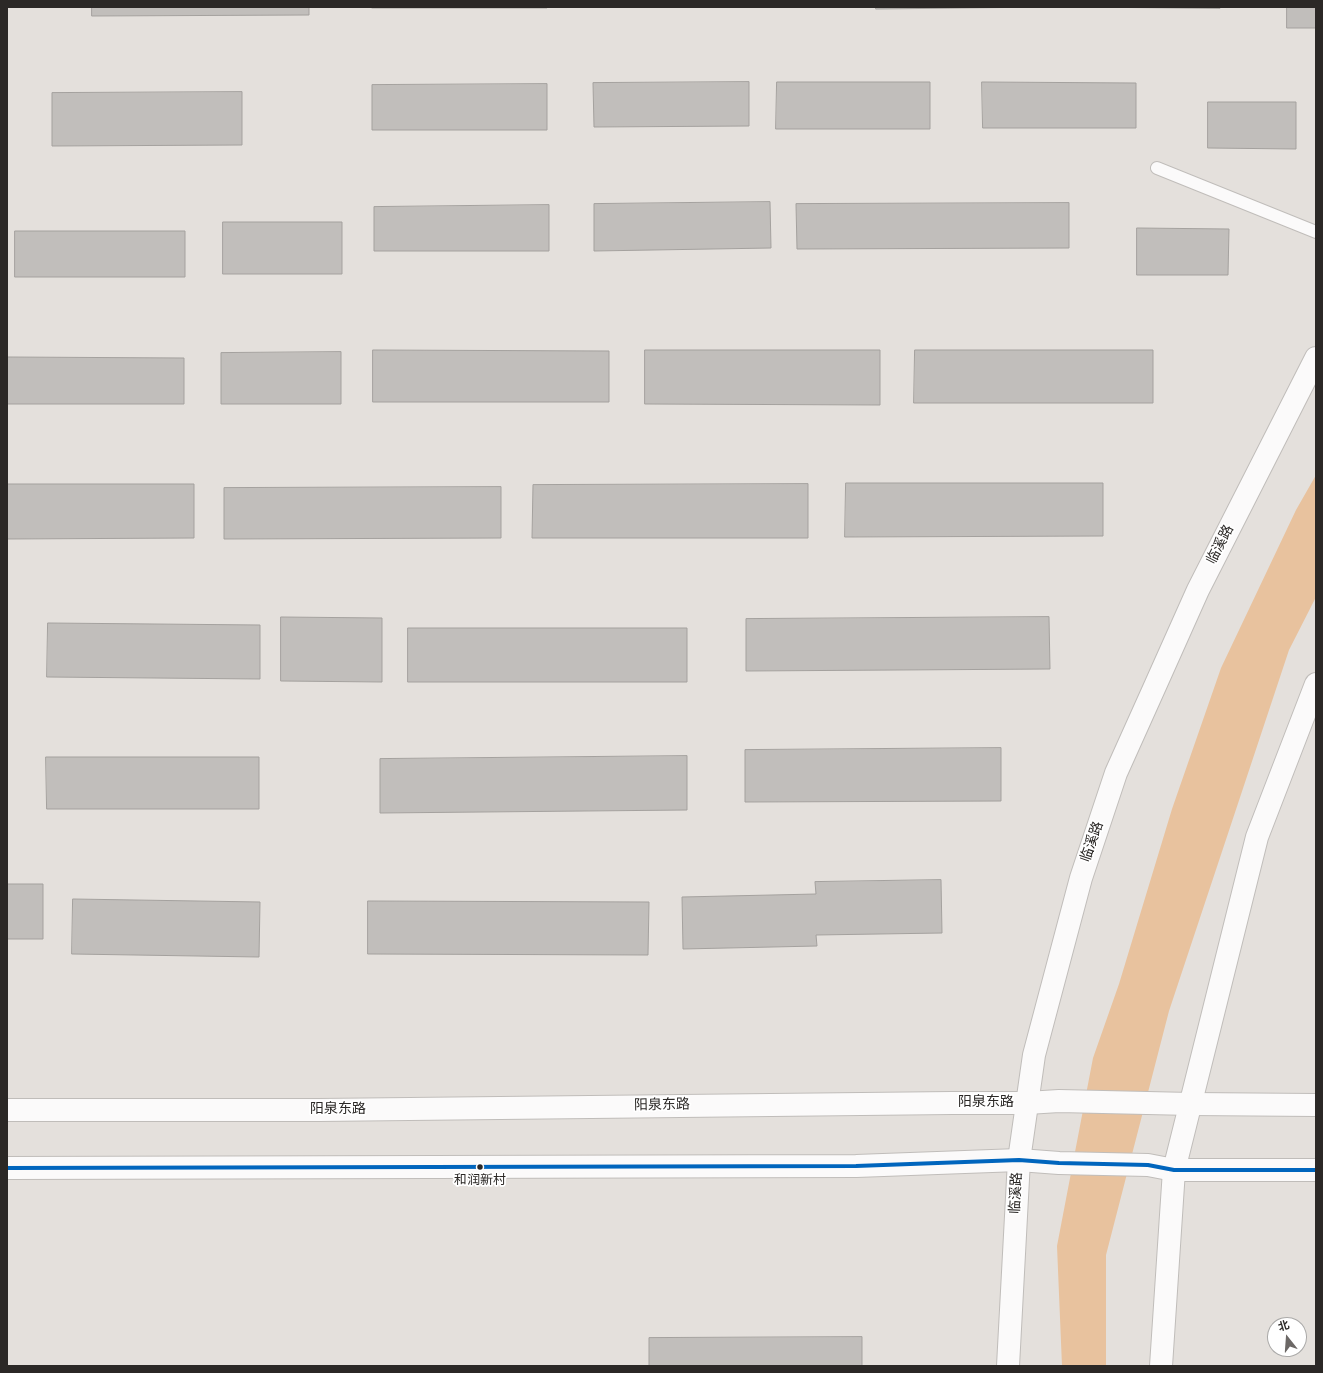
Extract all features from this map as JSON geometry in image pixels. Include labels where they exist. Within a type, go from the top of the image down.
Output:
[{"type":"main road","name":"临溪路","points":[[1008,1366],[1019,1160],[1034,1055],[1081,878],[1116,773],[1198,590],[1316,358]]},
{"type":"main road","points":[[1161,1366],[1174,1170],[1257,837],[1316,684]]},
{"type":"main road","name":"阳泉东路","points":[[7,1110],[319,1110],[1027,1103],[1059,1101],[1166,1104],[1316,1105]]},
{"type":"main road","points":[[7,1168],[848,1166],[1019,1160],[1148,1166],[1174,1170],[1316,1170]]},
{"type":"lane","points":[[1157,168],[1316,232]]},
{"type":"shaded area","points":[[1316,475],[1316,597],[1289,650],[1169,1011],[1106,1255],[1106,1366],[1062,1366],[1057,1246],[1093,1058],[1119,984],[1172,809],[1221,668],[1296,510]]},
{"type":"building","points":[[92,7],[309,7],[309,15],[92,16]]},
{"type":"building","points":[[547,7],[547,8],[372,8]]},
{"type":"building","points":[[876,7],[1048,7],[876,9]]},
{"type":"building","points":[[1076,7],[1220,7],[1220,8]]},
{"type":"building","points":[[1287,7],[1316,7],[1316,28],[1287,28]]},
{"type":"building","points":[[749,82],[749,126],[594,127],[593,83]]},
{"type":"building","points":[[777,82],[930,82],[930,129],[776,129]]},
{"type":"building","points":[[982,82],[1136,83],[1136,128],[983,128]]},
{"type":"building","points":[[547,84],[547,130],[372,130],[372,85]]},
{"type":"building","points":[[242,92],[242,145],[52,146],[52,93]]},
{"type":"building","points":[[1208,102],[1296,102],[1296,149],[1208,148]]},
{"type":"building","points":[[770,202],[771,248],[594,251],[594,204]]},
{"type":"building","points":[[1069,203],[1069,248],[797,249],[796,204]]},
{"type":"building","points":[[549,205],[549,251],[374,251],[374,207]]},
{"type":"building","points":[[223,222],[342,222],[342,274],[223,274]]},
{"type":"building","points":[[1137,228],[1229,229],[1228,275],[1137,275]]},
{"type":"building","points":[[15,231],[185,231],[185,277],[15,277]]},
{"type":"building","points":[[373,350],[609,351],[609,402],[373,402]]},
{"type":"building","points":[[645,350],[880,350],[880,405],[645,404]]},
{"type":"building","points":[[915,350],[1153,350],[1153,403],[914,403]]},
{"type":"building","points":[[341,352],[341,404],[221,404],[221,353]]},
{"type":"building","points":[[7,357],[184,358],[184,404],[7,404]]},
{"type":"building","points":[[846,483],[1103,483],[1103,536],[845,537]]},
{"type":"building","points":[[7,484],[194,484],[194,538],[7,539]]},
{"type":"building","points":[[808,484],[808,538],[532,538],[533,485]]},
{"type":"building","points":[[501,487],[501,538],[224,539],[224,488]]},
{"type":"building","points":[[281,617],[382,618],[382,682],[281,681]]},
{"type":"building","points":[[1049,617],[1050,669],[746,671],[746,619]]},
{"type":"building","points":[[48,623],[260,625],[260,679],[47,677]]},
{"type":"building","points":[[408,628],[687,628],[687,682],[408,682]]},
{"type":"building","points":[[1001,748],[1001,801],[745,802],[745,750]]},
{"type":"building","points":[[687,756],[687,810],[380,813],[380,759]]},
{"type":"building","points":[[46,757],[259,757],[259,809],[47,809]]},
{"type":"building","points":[[941,880],[942,933],[816,935],[817,946],[683,949],[682,897],[816,894],[815,882]]},
{"type":"building","points":[[7,884],[43,884],[43,939],[7,939]]},
{"type":"building","points":[[73,899],[260,902],[259,957],[72,954]]},
{"type":"building","points":[[368,901],[649,902],[648,955],[368,954]]},
{"type":"building","points":[[862,1337],[862,1366],[649,1366],[649,1338]]},
{"type":"transit line","points":[[7,1168],[856,1166],[1019,1160],[1059,1163],[1148,1165],[1174,1170],[1316,1170]]},
{"type":"place","name":"和润新村","points":[[480,1167]]}]
